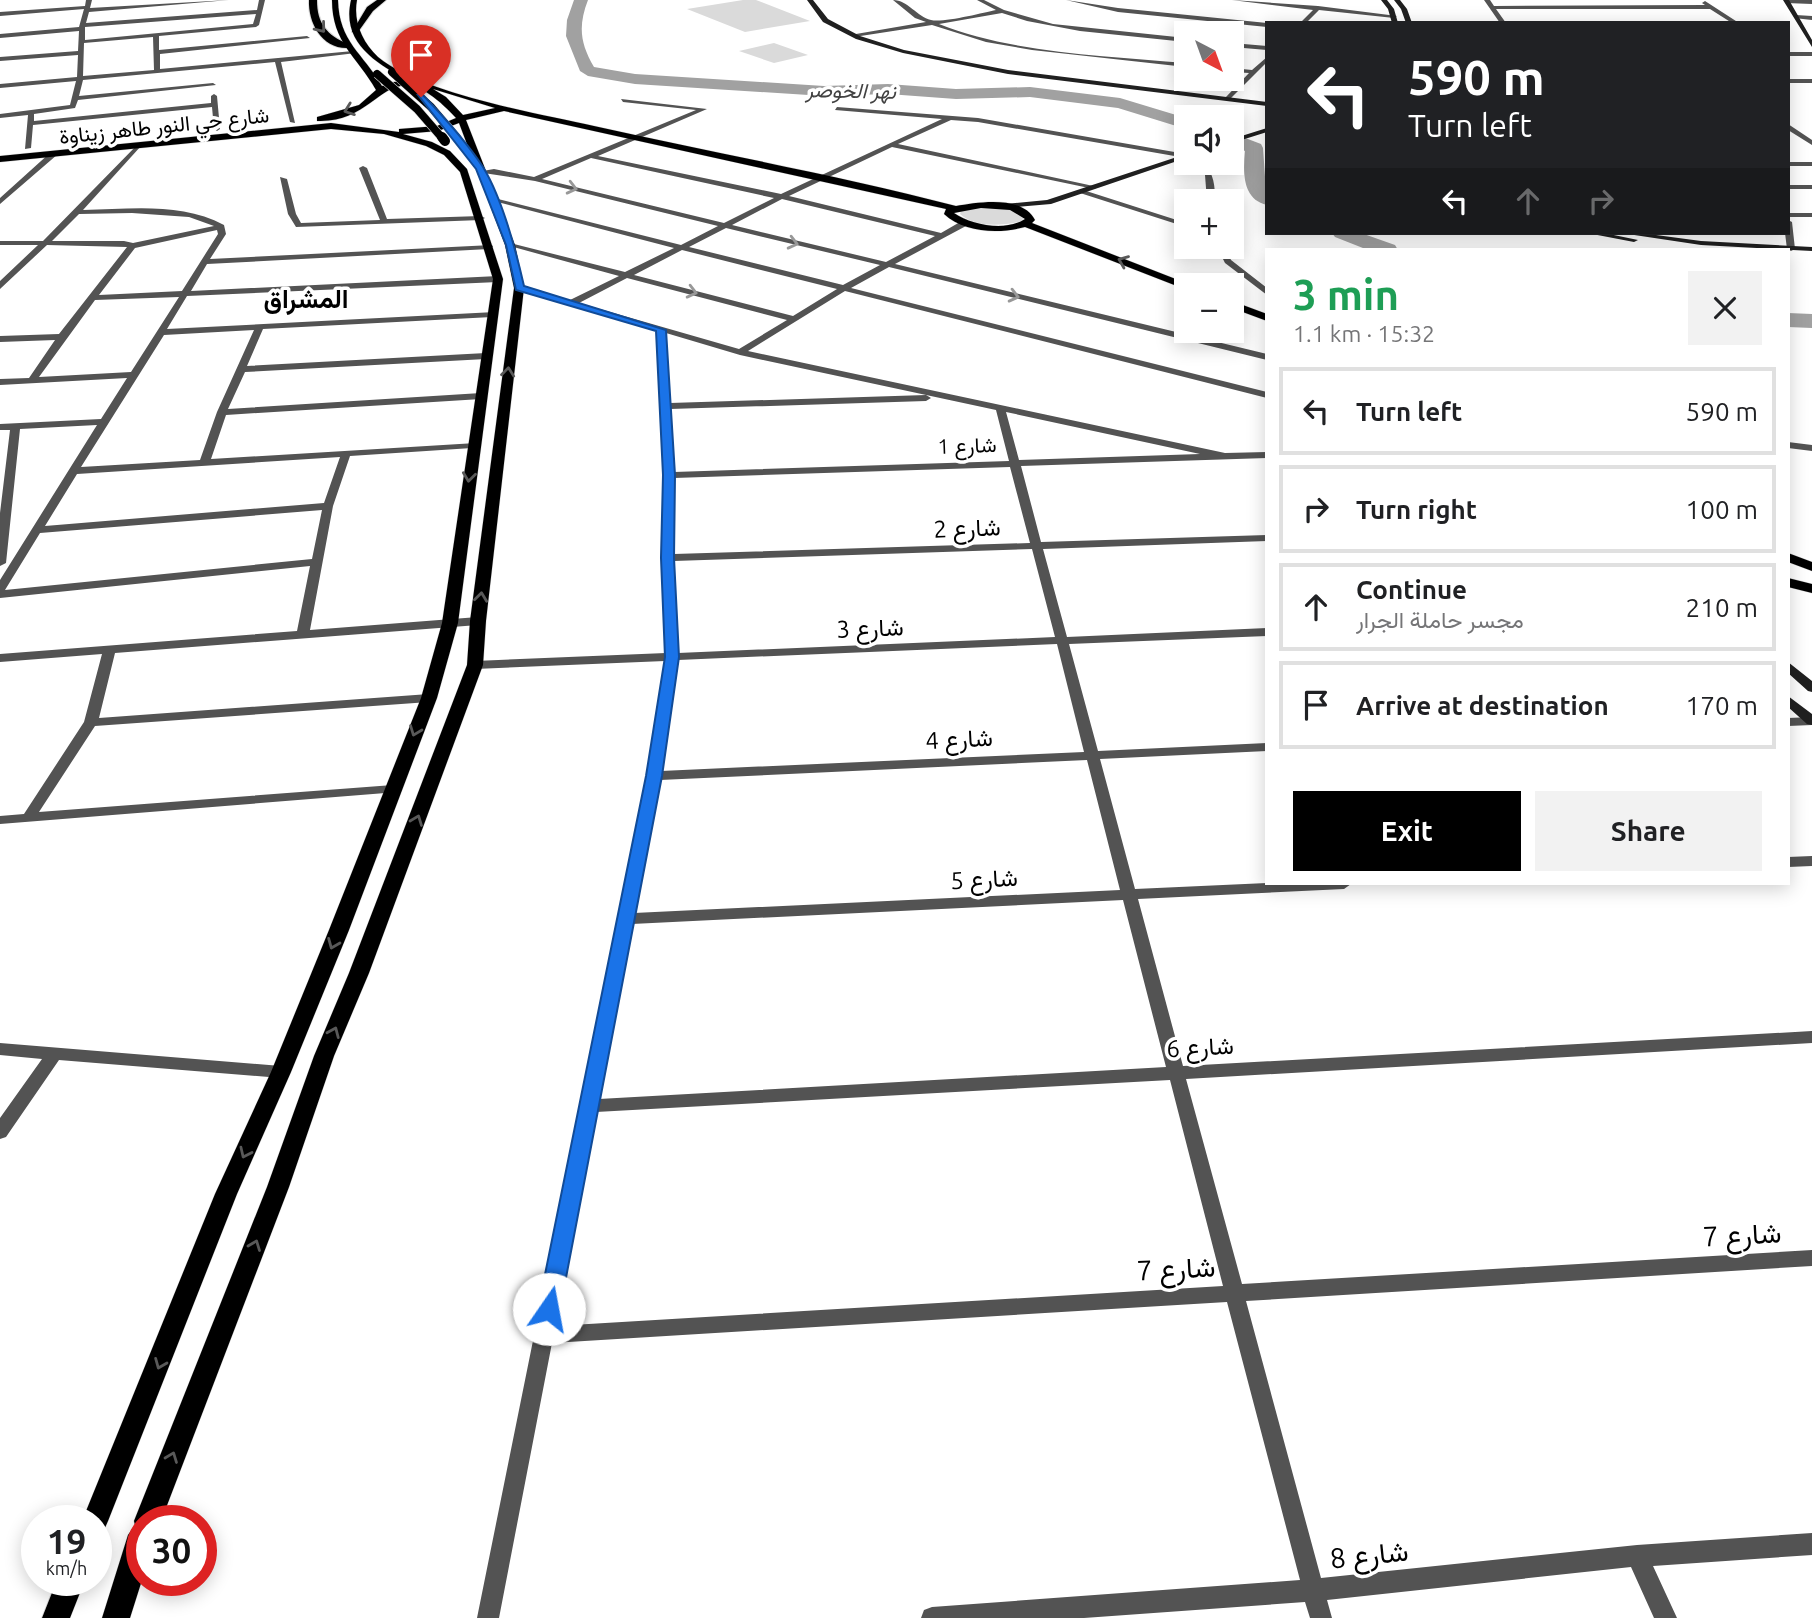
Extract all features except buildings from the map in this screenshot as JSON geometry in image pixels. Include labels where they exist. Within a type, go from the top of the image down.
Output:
[{"type":"highway","points":[[313,0],[312,15],[318,29],[345,46]]},
{"type":"highway","points":[[353,3],[361,0]]},
{"type":"highway","points":[[355,30],[370,9],[382,0]]},
{"type":"main road","points":[[101,1505],[226,1194],[282,1072],[429,698],[450,623],[472,445],[498,279],[481,218],[464,171],[444,141],[417,109],[378,82],[361,60],[345,46],[333,19],[335,0]]},
{"type":"main road","points":[[353,3],[355,30],[375,58],[431,107],[480,170]]},
{"type":"main road","points":[[154,1505],[475,666],[478,621],[519,288],[510,245],[462,119],[451,105],[420,83],[375,58]]},
{"type":"main road","points":[[378,82],[394,82],[410,76]]},
{"type":"main road","points":[[378,82],[420,83],[514,111],[953,208],[973,205],[1004,206],[1026,219],[1174,281]]},
{"type":"main road","points":[[328,122],[367,103],[378,82]]},
{"type":"main road","points":[[384,131],[438,128],[483,112],[514,111]]},
{"type":"main road","name":"شارع حي النور طاهر زيناوة","points":[[0,151],[293,122],[328,122]]},
{"type":"main road","points":[[328,122],[384,131],[413,139],[447,153],[464,171]]},
{"type":"main road","name":"شارع حي النور طاهر زيناوة","points":[[0,159],[328,122]]},
{"type":"main road","points":[[413,139],[440,131],[467,131]]},
{"type":"main road","points":[[953,208],[948,214],[963,223],[1004,228],[1026,219]]},
{"type":"main road","points":[[1244,309],[1265,317]]},
{"type":"main road","points":[[1790,558],[1812,567]]},
{"type":"main road","points":[[1790,583],[1812,589]]},
{"type":"main road","points":[[116,1618],[126,1586]]},
{"type":"main road","points":[[56,1618],[65,1596]]},
{"type":"street","points":[[0,14],[88,6],[226,0]]},
{"type":"street","points":[[81,42],[254,26],[257,25],[262,0]]},
{"type":"street","points":[[810,0],[825,19],[856,36],[901,51],[967,66],[1264,105]]},
{"type":"street","points":[[896,0],[907,10],[933,23],[1023,46],[1174,64]]},
{"type":"street","points":[[980,0],[1003,11],[1066,26],[1174,39]]},
{"type":"street","points":[[1070,0],[1118,10],[1265,25]]},
{"type":"street","points":[[1235,0],[1395,19]]},
{"type":"street","points":[[1384,0],[1395,19]]},
{"type":"street","points":[[1397,0],[1405,9],[1408,21]]},
{"type":"street","points":[[1487,0],[1502,21]]},
{"type":"street","points":[[1701,0],[1733,21]]},
{"type":"street","points":[[1787,1],[1812,2]]},
{"type":"street","points":[[1787,1],[1812,45]]},
{"type":"street","points":[[0,116],[70,108],[80,79],[81,42],[88,6]]},
{"type":"street","points":[[1495,8],[1711,7]]},
{"type":"street","points":[[1305,21],[1318,8]]},
{"type":"street","points":[[856,36],[1003,11]]},
{"type":"street","points":[[0,36],[259,12]]},
{"type":"street","points":[[1796,17],[1812,18]]},
{"type":"street","points":[[156,35],[157,72]]},
{"type":"street","points":[[157,52],[307,38]]},
{"type":"street","points":[[1244,46],[1265,48]]},
{"type":"street","points":[[0,59],[80,53]]},
{"type":"street","points":[[0,86],[353,53]]},
{"type":"street","points":[[1790,54],[1812,54]]},
{"type":"street","points":[[278,60],[293,122]]},
{"type":"street","points":[[1227,99],[1265,61]]},
{"type":"street","points":[[212,67],[217,130]]},
{"type":"street","points":[[1244,71],[1254,72]]},
{"type":"street","points":[[1790,81],[1812,81]]},
{"type":"street","points":[[75,99],[213,85]]},
{"type":"street","points":[[535,179],[704,109],[623,100]]},
{"type":"street","points":[[30,123],[215,105]]},
{"type":"street","points":[[837,110],[952,117],[1174,154]]},
{"type":"street","points":[[27,148],[32,113]]},
{"type":"street","points":[[571,303],[819,178],[952,117]]},
{"type":"street","points":[[1790,127],[1812,143]]},
{"type":"street","points":[[1244,137],[1265,131]]},
{"type":"street","points":[[0,286],[77,212],[139,145]]},
{"type":"street","points":[[891,145],[1094,187]]},
{"type":"street","points":[[0,202],[54,154]]},
{"type":"street","points":[[590,156],[782,197],[940,235]]},
{"type":"street","points":[[1004,206],[1048,202],[1174,160]]},
{"type":"street","points":[[1790,164],[1812,164]]},
{"type":"street","points":[[363,168],[385,223]]},
{"type":"street","points":[[480,170],[535,179],[1265,357]]},
{"type":"street","points":[[282,179],[292,214],[299,225],[481,218]]},
{"type":"street","points":[[0,187],[19,185]]},
{"type":"street","points":[[1790,187],[1812,187]]},
{"type":"street","points":[[1083,191],[1174,221]]},
{"type":"street","points":[[494,200],[1265,394]]},
{"type":"street","points":[[1026,219],[1048,202]]},
{"type":"street","points":[[77,212],[182,213],[204,218],[221,227]]},
{"type":"street","points":[[1790,215],[1812,215]]},
{"type":"street","points":[[740,352],[884,265],[963,223]]},
{"type":"street","points":[[0,243],[124,243],[132,246],[221,227]]},
{"type":"street","points":[[0,591],[103,422],[187,294],[222,234],[221,227]]},
{"type":"street","points":[[1606,235],[1700,248]]},
{"type":"street","points":[[1640,235],[1750,248]]},
{"type":"street","points":[[510,245],[795,319]]},
{"type":"street","points":[[32,380],[132,246]]},
{"type":"street","points":[[206,262],[489,247]]},
{"type":"street","points":[[1790,252],[1812,249]]},
{"type":"street","points":[[1790,252],[1812,256]]},
{"type":"street","points":[[1227,259],[1265,290]]},
{"type":"street","points":[[92,298],[498,279]]},
{"type":"street","points":[[519,288],[740,352],[1228,457]]},
{"type":"street","points":[[163,332],[492,314]]},
{"type":"street","points":[[204,463],[222,412],[260,326]]},
{"type":"street","points":[[488,1618],[654,776],[672,657],[668,558],[669,475],[661,330]]},
{"type":"street","points":[[0,339],[62,337]]},
{"type":"street","points":[[242,369],[486,355]]},
{"type":"street","points":[[0,382],[134,375]]},
{"type":"street","points":[[222,412],[481,396]]},
{"type":"street","points":[[665,406],[948,397]]},
{"type":"street","points":[[1000,408],[1321,1618]]},
{"type":"street","points":[[0,427],[103,422]]},
{"type":"street","points":[[0,563],[15,426]]},
{"type":"street","points":[[74,471],[472,445]]},
{"type":"street","points":[[1790,445],[1812,447]]},
{"type":"street","points":[[303,633],[328,506],[346,453]]},
{"type":"street","name":"شارع 1","points":[[669,475],[1265,455]]},
{"type":"street","points":[[38,530],[328,506]]},
{"type":"street","name":"شارع 2","points":[[668,558],[1265,538]]},
{"type":"street","points":[[0,591],[317,562]]},
{"type":"street","points":[[0,658],[109,652],[303,633],[478,621]]},
{"type":"street","name":"شارع 3","points":[[475,666],[1265,632]]},
{"type":"street","points":[[28,818],[91,722],[109,652]]},
{"type":"street","points":[[1790,668],[1812,688]]},
{"type":"street","points":[[91,722],[429,698]]},
{"type":"street","points":[[1790,702],[1812,721]]},
{"type":"street","points":[[1790,722],[1812,721]]},
{"type":"street","name":"شارع 4","points":[[654,776],[1265,747]]},
{"type":"street","points":[[0,820],[393,789]]},
{"type":"street","points":[[1790,862],[1812,861]]},
{"type":"street","name":"شارع 5","points":[[626,919],[1322,885]]},
{"type":"street","name":"شارع 6","points":[[590,1105],[1812,1037]]},
{"type":"street","points":[[0,1049],[282,1072]]},
{"type":"street","points":[[0,1132],[54,1054]]},
{"type":"street","name":"شارع 7","points":[[544,1335],[1812,1258]]},
{"type":"street","name":"شارع 8","points":[[932,1618],[1313,1590],[1637,1556],[1812,1544]]},
{"type":"street","points":[[1637,1556],[1665,1618]]},
{"type":"shaded area","points":[[756,0],[810,21],[745,32],[687,9]]},
{"type":"shaded area","points":[[774,43],[808,55],[774,63],[739,51]]},
{"type":"shaded area","points":[[984,207],[1008,209],[1024,216],[1022,221],[990,225],[973,222],[960,214],[961,211]]},
{"type":"waterway","name":"نهر الخوصر","points":[[581,0],[574,20],[573,36],[588,71],[635,79],[824,91],[888,89],[956,94],[1030,92],[1120,103],[1174,120]]},
{"type":"waterway","name":"نهر الخوصر","points":[[1244,143],[1254,148],[1253,169],[1259,195],[1265,198]]},
{"type":"waterway","name":"نهر الخوصر","points":[[1347,235],[1382,248]]},
{"type":"waterway","name":"نهر الخوصر","points":[[1790,320],[1812,321]]},
{"type":"district","name":"المشراق","points":[[306,298]]},
{"type":"route","points":[[421,97],[480,169],[510,245],[519,288],[661,330],[669,475],[668,558],[672,657],[654,776],[549,1309]]}]
